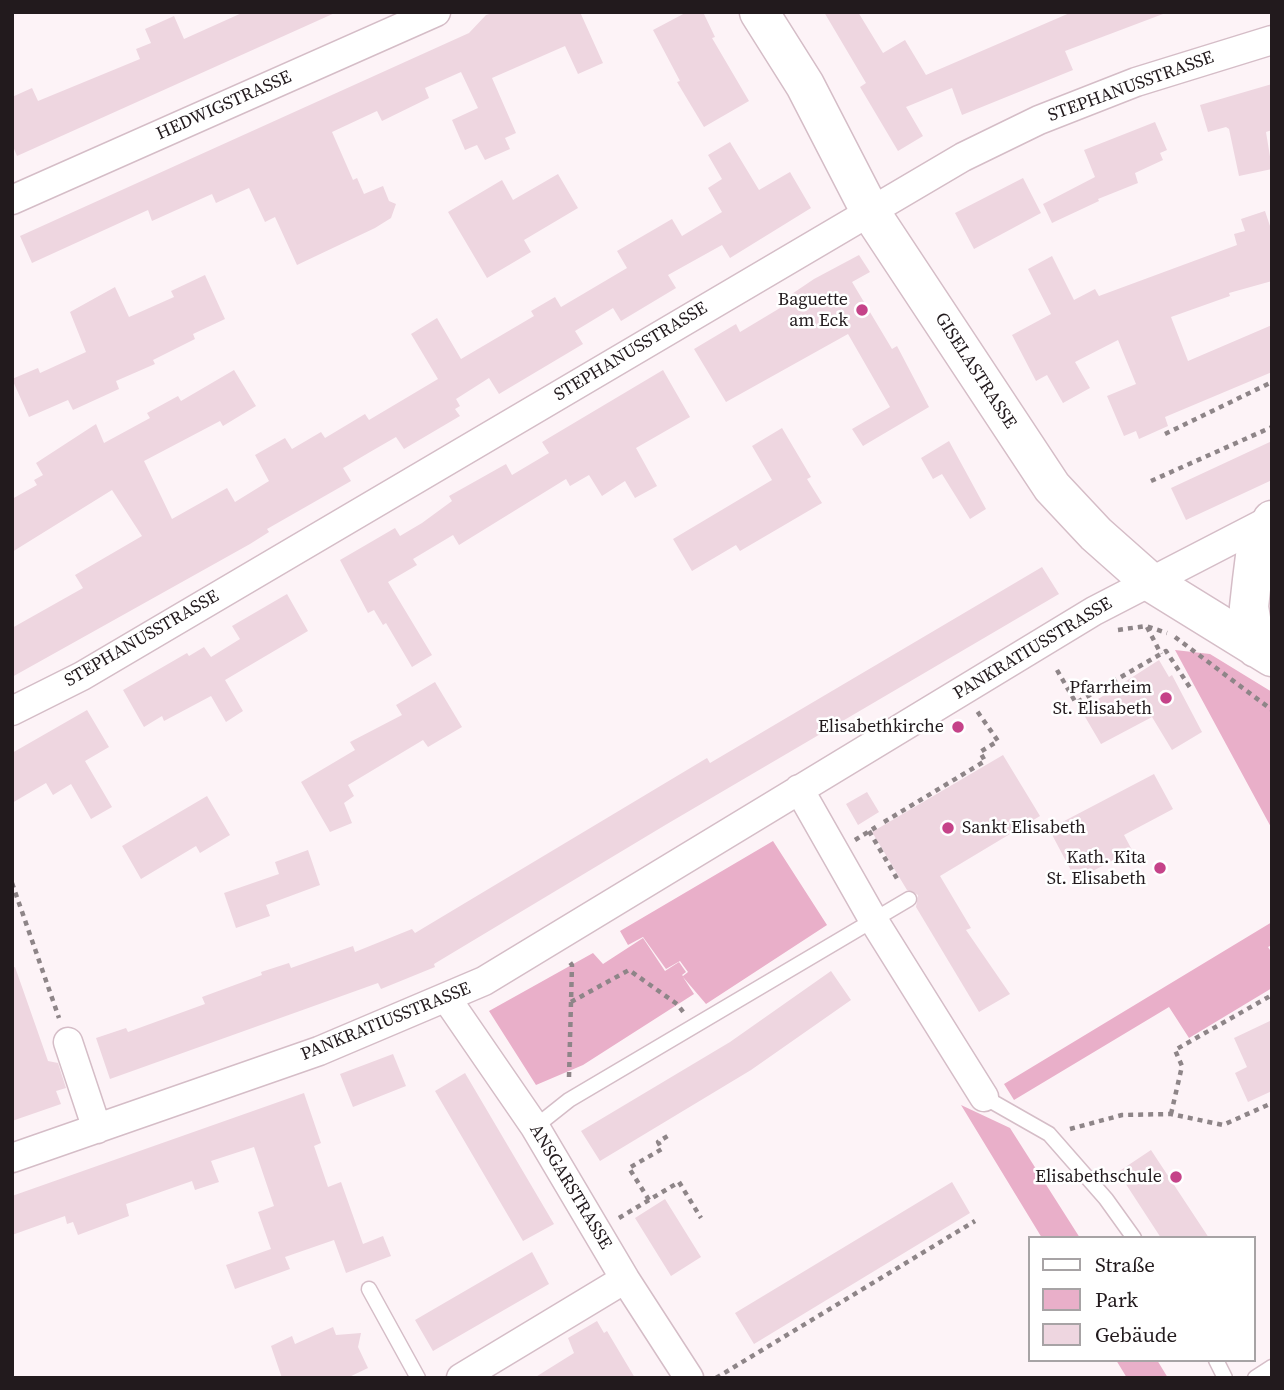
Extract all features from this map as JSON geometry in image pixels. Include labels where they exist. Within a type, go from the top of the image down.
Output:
[{"type":"main road","name":"GISELASTRASSE","points":[[758,12],[805,85],[871,213],[1052,487],[1101,540],[1149,581],[1264,652]]},
{"type":"main road","points":[[1264,652],[1249,607],[1255,556],[1272,520]]},
{"type":"street","name":"HEDWIGSTRASSE","points":[[12,200],[436,12]]},
{"type":"street","name":"STEPHANUSSTRASSE","points":[[12,712],[93,669],[964,157],[1039,120],[1136,82],[1272,40]]},
{"type":"street","name":"PANKRATIUSSTRASSE","points":[[12,1158],[319,1051],[447,999],[484,981],[1094,611],[1272,520]]},
{"type":"street","points":[[799,789],[874,921],[984,1097]]},
{"type":"street","name":"ANSGARSTRASSE","points":[[447,999],[535,1127],[625,1279],[689,1378]]},
{"type":"street","points":[[68,1042],[97,1129]]},
{"type":"street","points":[[461,1378],[625,1279]]},
{"type":"lane","points":[[535,1127],[569,1100],[909,899]]},
{"type":"lane","points":[[984,1097],[1049,1134],[1106,1199],[1133,1236]]},
{"type":"lane","points":[[369,1289],[418,1378]]},
{"type":"lane","points":[[1217,1362],[1225,1378]]},
{"type":"lane","points":[[1255,1378],[1272,1367]]},
{"type":"path","points":[[1165,434],[1272,382]]},
{"type":"path","points":[[1151,481],[1272,427]]},
{"type":"path","points":[[1094,611],[1116,631],[1146,626],[1170,634],[1272,710]]},
{"type":"path","points":[[1146,626],[1161,654]]},
{"type":"path","points":[[1056,670],[1076,703],[1167,651],[1191,689]]},
{"type":"path","points":[[884,822],[985,761],[980,752],[998,741],[983,716],[958,694]]},
{"type":"path","points":[[872,829],[909,899]]},
{"type":"path","points":[[886,873],[892,869]]},
{"type":"path","points":[[12,883],[68,1042]]},
{"type":"path","points":[[568,1073],[572,964]]},
{"type":"path","points":[[571,1002],[629,970],[677,1004]]},
{"type":"path","points":[[1171,1115],[1182,1066],[1175,1051],[1272,995]]},
{"type":"path","points":[[1049,1134],[1122,1115],[1171,1115],[1223,1125],[1272,1103]]},
{"type":"path","points":[[649,1200],[629,1168],[662,1149],[658,1142],[671,1134]]},
{"type":"path","points":[[631,1210],[679,1182],[701,1218]]},
{"type":"path","points":[[716,1378],[975,1220]]},
{"type":"green space","points":[[1175,650],[1210,654],[1272,692],[1272,829]]},
{"type":"green space","points":[[773,841],[827,925],[706,1004],[683,977],[694,994],[583,1065],[536,1085],[489,1011],[593,953],[603,964],[643,938],[665,971],[679,962],[686,972],[683,976],[688,972],[680,961],[666,969],[643,937],[628,945],[620,931]]},
{"type":"green space","points":[[1272,922],[1272,945],[1268,947],[1272,953],[1272,988],[1189,1038],[1169,1007],[1014,1100],[1004,1084]]},
{"type":"green space","points":[[961,1105],[1010,1128],[1079,1236],[1041,1236]]},
{"type":"green space","points":[[1117,1362],[1158,1362],[1168,1378],[1127,1378]]},
{"type":"building","points":[[244,12],[337,12],[17,156],[12,144],[12,97],[32,88],[38,101],[140,59],[136,49],[151,43],[145,29],[174,16],[184,39]]},
{"type":"building","points":[[496,12],[580,12],[603,63],[578,74],[565,46],[492,78],[516,133],[505,138],[510,149],[485,160],[477,145],[465,150],[452,120],[478,108],[461,72],[425,88],[429,98],[382,121],[377,111],[332,132],[353,180],[357,178],[364,194],[383,186],[389,201],[396,204],[391,218],[375,228],[297,265],[275,217],[265,222],[249,188],[216,203],[212,194],[152,221],[148,210],[32,263],[20,236],[469,33],[486,15]]},
{"type":"building","points":[[687,12],[703,12],[715,37],[712,38],[749,101],[704,127],[677,82],[680,81],[653,30]]},
{"type":"building","points":[[824,12],[858,12],[883,53],[905,40],[926,75],[1072,12],[1163,14],[1065,51],[1073,70],[962,115],[952,88],[906,107],[923,136],[898,151],[860,87],[866,83]]},
{"type":"building","points":[[1272,84],[1272,130],[1266,132],[1272,169],[1239,176],[1229,129],[1226,127],[1208,132],[1200,105]]},
{"type":"building","points":[[1155,122],[1167,150],[1160,153],[1163,160],[1135,173],[1138,183],[1098,199],[1099,201],[1052,223],[1043,204],[1095,177],[1084,150]]},
{"type":"building","points":[[730,142],[759,190],[790,172],[811,208],[730,258],[722,245],[668,275],[676,288],[621,321],[613,308],[575,331],[583,344],[499,394],[489,378],[456,399],[460,406],[455,409],[460,416],[404,449],[396,437],[370,452],[343,468],[351,481],[267,529],[269,532],[250,544],[12,677],[12,628],[83,588],[75,575],[142,536],[112,490],[12,552],[12,499],[37,485],[34,480],[43,475],[36,463],[96,424],[104,443],[150,418],[147,413],[178,396],[181,401],[234,370],[256,406],[223,426],[220,421],[144,461],[172,519],[227,488],[235,502],[269,481],[255,455],[285,438],[292,449],[321,432],[325,438],[365,414],[369,420],[438,379],[411,334],[437,318],[461,359],[534,316],[531,311],[555,297],[561,307],[627,268],[617,251],[672,219],[682,236],[722,212],[708,188],[722,179],[708,155]]},
{"type":"building","points":[[558,174],[578,208],[524,240],[531,252],[487,278],[448,212],[502,180],[513,200]]},
{"type":"building","points":[[1023,178],[1041,213],[974,249],[955,213]]},
{"type":"building","points":[[1265,211],[1272,232],[1272,281],[1229,293],[1230,296],[1171,317],[1188,361],[1272,325],[1272,372],[1165,417],[1168,426],[1139,439],[1136,431],[1124,436],[1107,396],[1136,384],[1118,340],[1075,362],[1090,388],[1063,403],[1047,375],[1036,381],[1012,335],[1051,314],[1028,269],[1052,256],[1074,300],[1095,289],[1099,296],[1237,245],[1234,234],[1245,231],[1241,219]]},
{"type":"building","points":[[859,255],[870,272],[852,282],[892,349],[897,346],[929,407],[863,446],[852,429],[890,407],[848,334],[726,402],[694,349],[736,324],[740,332],[780,308],[777,304],[814,279]]},
{"type":"building","points":[[205,275],[225,319],[193,334],[195,339],[153,360],[155,364],[116,381],[119,389],[73,410],[68,400],[29,417],[12,379],[38,368],[40,373],[86,352],[70,312],[115,287],[129,317],[174,297],[171,291]]},
{"type":"building","points":[[663,370],[690,417],[636,448],[657,486],[635,498],[625,481],[602,496],[589,475],[570,486],[566,479],[459,545],[453,535],[413,559],[417,565],[388,582],[432,655],[412,667],[386,623],[383,625],[374,610],[368,613],[340,560],[395,528],[400,536],[452,501],[449,496],[506,464],[512,475],[549,453],[542,442]]},
{"type":"building","points":[[782,428],[811,477],[807,479],[822,503],[740,551],[736,545],[692,571],[673,539],[772,480],[752,446]]},
{"type":"building","points":[[949,441],[986,509],[970,519],[942,474],[933,479],[921,458]]},
{"type":"building","points":[[1272,441],[1272,480],[1186,520],[1171,488]]},
{"type":"building","points":[[1042,567],[1059,594],[667,824],[434,964],[435,967],[381,989],[378,983],[110,1079],[96,1038],[126,1028],[128,1032],[205,1004],[202,997],[262,975],[261,972],[289,963],[291,968],[353,946],[355,952],[412,929],[415,933],[707,758],[710,763]]},
{"type":"building","points":[[287,594],[308,631],[225,680],[243,711],[226,722],[211,696],[164,721],[162,716],[144,727],[123,690],[187,653],[189,656],[204,647],[211,657],[240,639],[232,626]]},
{"type":"building","points":[[1159,660],[1169,677],[1172,675],[1202,732],[1172,750],[1152,717],[1101,744],[1081,710]]},
{"type":"building","points":[[435,682],[462,727],[428,747],[423,740],[348,785],[354,796],[344,803],[352,823],[330,832],[301,782],[355,750],[350,742],[402,715],[396,705]]},
{"type":"building","points":[[87,710],[109,747],[85,761],[112,807],[91,819],[71,784],[53,795],[46,783],[12,803],[12,753]]},
{"type":"building","name":"Sankt Elisabeth","points":[[1003,755],[1040,816],[940,876],[971,928],[966,930],[1010,994],[979,1012],[916,907],[918,895],[907,890],[872,832]]},
{"type":"building","points":[[1154,774],[1173,809],[1124,835],[1132,850],[1076,880],[1049,829]]},
{"type":"building","points":[[867,792],[879,812],[858,825],[846,804]]},
{"type":"building","points":[[207,796],[230,835],[200,853],[196,846],[141,879],[122,846]]},
{"type":"building","points":[[308,850],[320,885],[266,905],[270,916],[236,928],[224,893],[279,874],[275,862]]},
{"type":"building","points":[[15,967],[48,1061],[58,1063],[66,1088],[56,1091],[61,1104],[12,1121],[12,968]]},
{"type":"building","points":[[831,971],[851,1000],[751,1070],[600,1161],[581,1131],[730,1042]]},
{"type":"building","points":[[1272,1020],[1272,1091],[1248,1102],[1235,1073],[1247,1067],[1234,1038]]},
{"type":"building","points":[[393,1054],[406,1086],[353,1107],[340,1074]]},
{"type":"building","points":[[465,1073],[554,1224],[523,1241],[435,1091]]},
{"type":"building","points":[[304,1093],[321,1143],[314,1146],[328,1187],[341,1182],[363,1244],[383,1236],[391,1256],[346,1273],[334,1240],[285,1257],[290,1269],[235,1289],[226,1265],[271,1249],[258,1212],[274,1206],[254,1147],[211,1161],[219,1182],[195,1190],[192,1181],[126,1204],[129,1216],[78,1235],[73,1222],[67,1224],[65,1216],[12,1235],[12,1196]]},
{"type":"building","name":"Elisabethschule","points":[[1151,1150],[1208,1236],[1160,1236],[1118,1172]]},
{"type":"building","points":[[952,1182],[970,1213],[754,1344],[735,1313]]},
{"type":"building","points":[[665,1199],[701,1257],[671,1276],[635,1218]]},
{"type":"building","points":[[532,1252],[549,1284],[433,1351],[415,1320]]},
{"type":"building","points":[[597,1321],[604,1333],[607,1331],[635,1378],[534,1378],[574,1353],[568,1338]]},
{"type":"building","points":[[333,1327],[336,1335],[361,1333],[358,1347],[368,1368],[347,1378],[282,1378],[271,1346],[292,1336],[295,1344]]},
{"type":"place","name":"Baguette am Eck","points":[[862,310]]},
{"type":"place","name":"Pfarrheim St. Elisabeth","points":[[1166,698]]},
{"type":"place","name":"Elisabethkirche","points":[[958,727]]},
{"type":"place","name":"Sankt Elisabeth","points":[[948,828]]},
{"type":"place","name":"Kath. Kita St. Elisabeth","points":[[1160,868]]},
{"type":"place","name":"Elisabethschule","points":[[1176,1177]]}]
